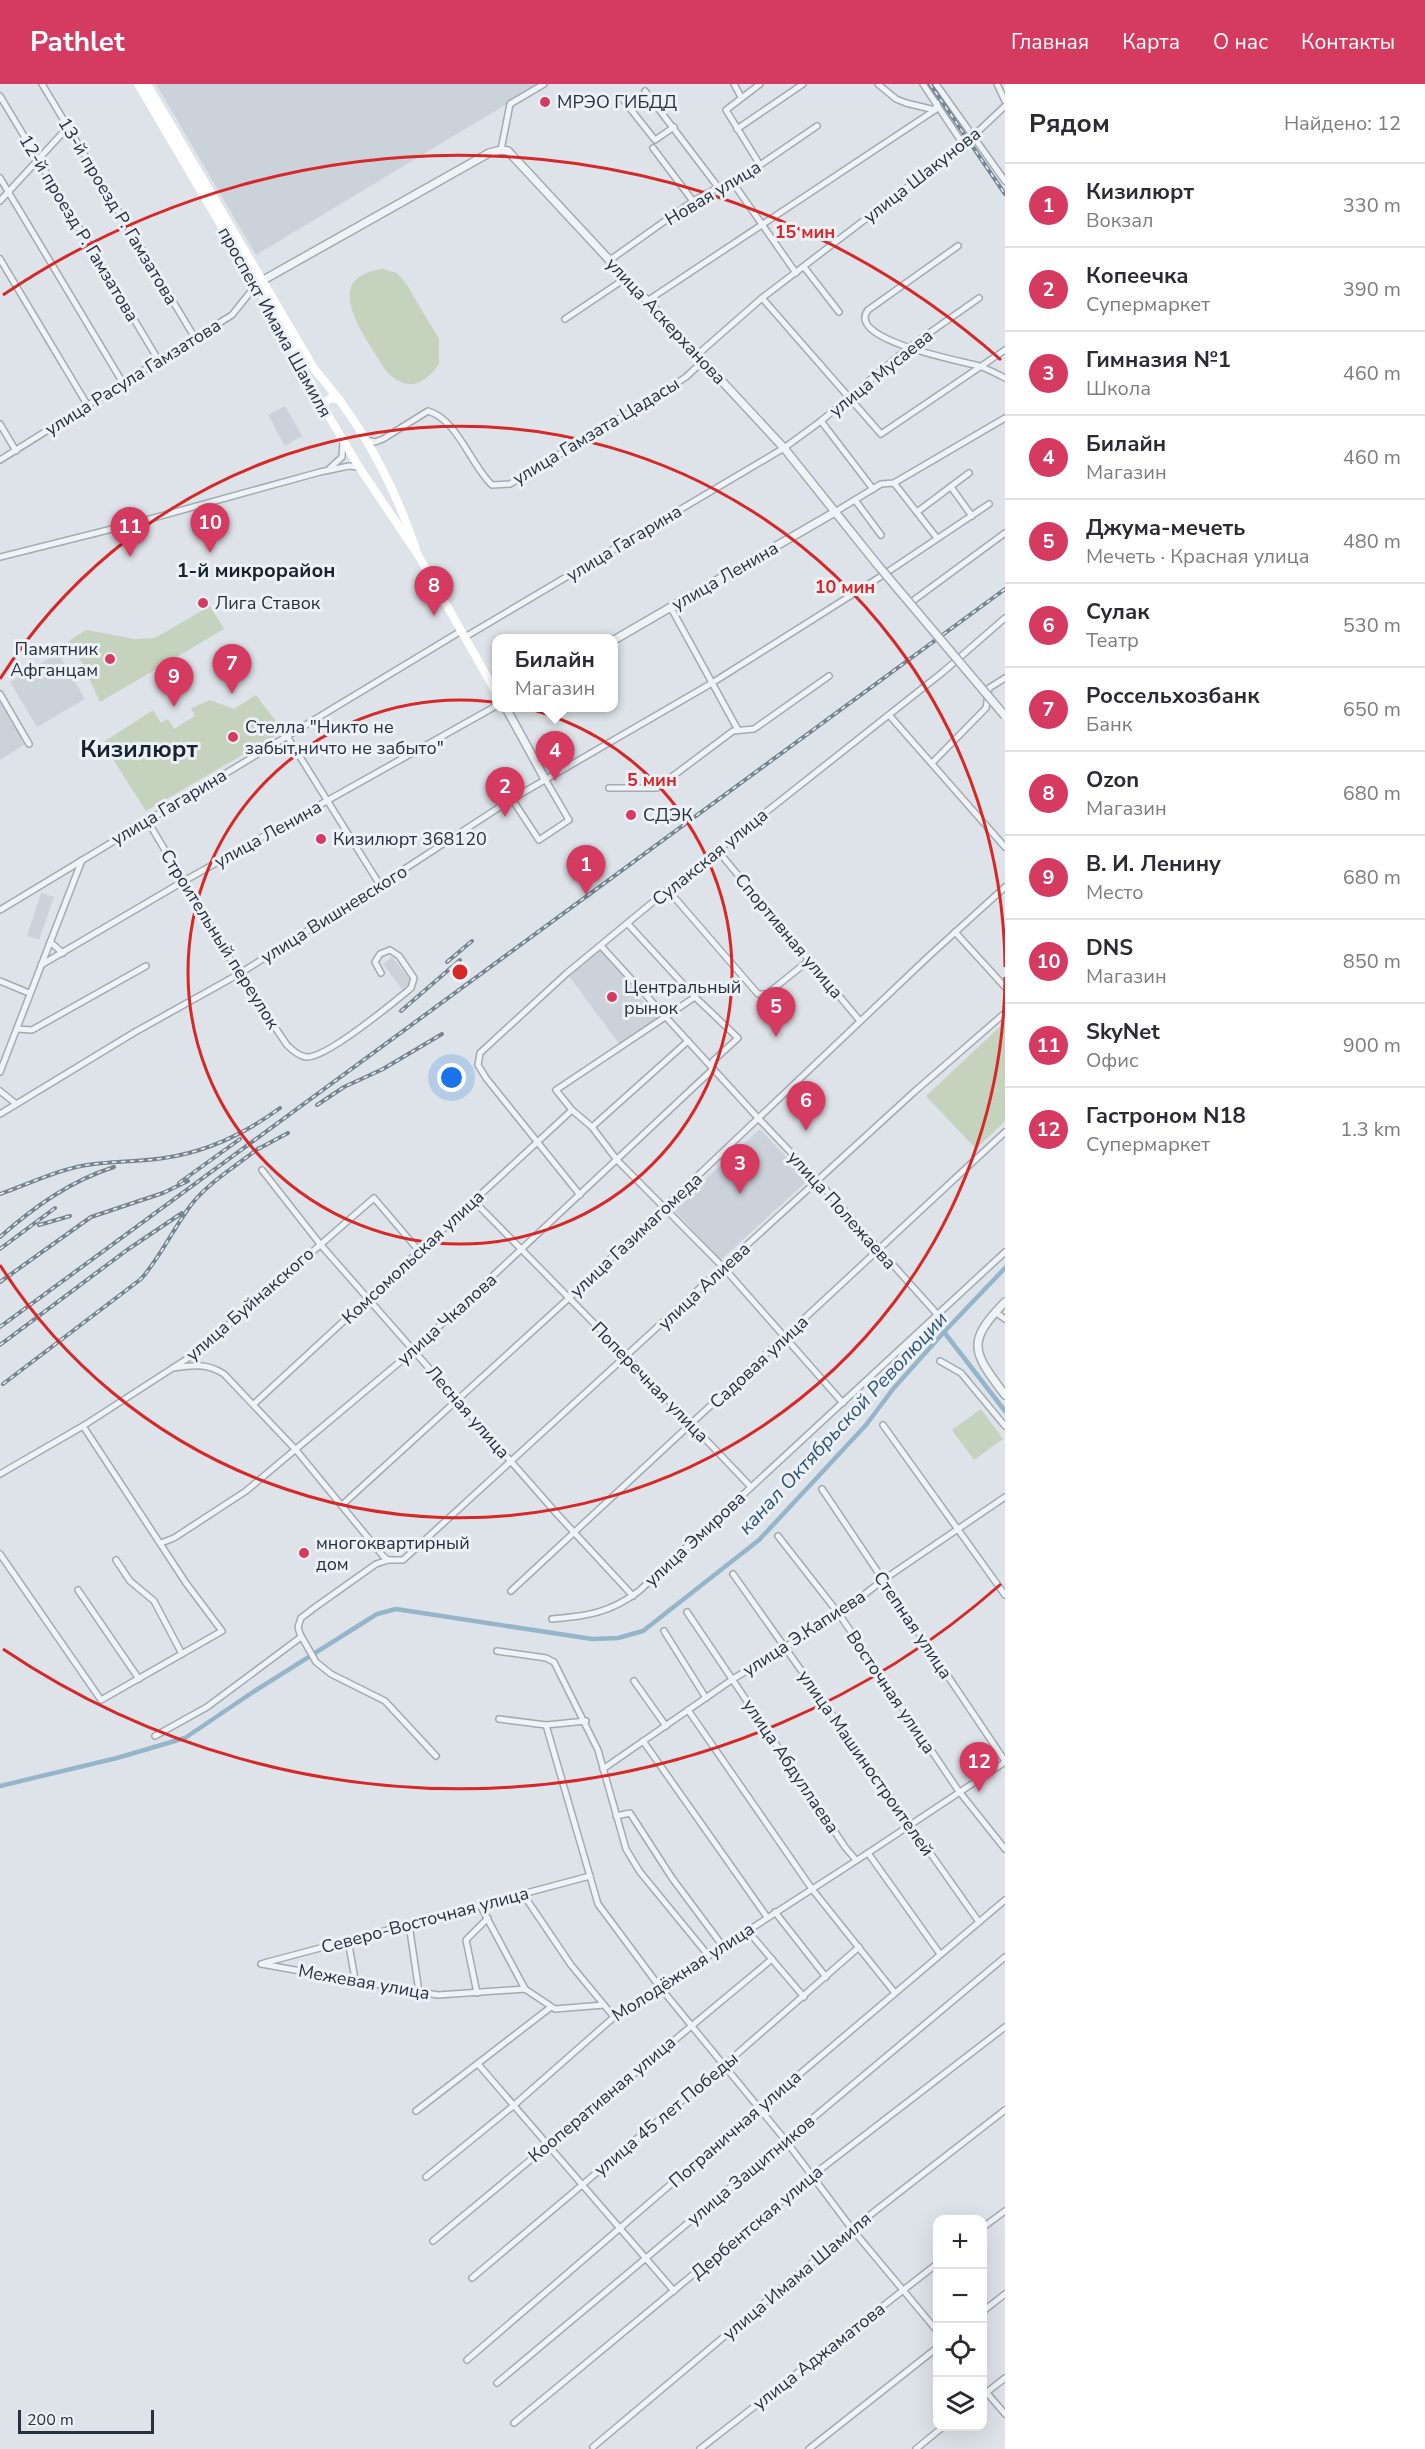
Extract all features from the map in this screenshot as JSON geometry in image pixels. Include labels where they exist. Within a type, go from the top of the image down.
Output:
[{"type":"main road","name":"проспект Имама Шамиля","points":[[138,84],[259,283],[315,370],[340,400],[375,458],[400,502],[418,555]]},
{"type":"main road","name":"проспект Имама Шамиля","points":[[147,84],[259,283],[324,408],[378,499],[418,555],[492,685]]},
{"type":"main road","points":[[324,408],[326,402],[331,398],[340,400]]},
{"type":"main road","points":[[378,499],[383,503],[390,503],[393,501],[394,492]]},
{"type":"street","name":"13-й проезд Р. Гамзатова","points":[[42,84],[195,338]]},
{"type":"street","points":[[259,283],[426,187],[489,153],[501,150],[510,104],[544,84]]},
{"type":"street","points":[[734,84],[741,97]]},
{"type":"street","points":[[760,84],[726,110],[760,165]]},
{"type":"street","points":[[737,129],[803,84]]},
{"type":"street","points":[[878,84],[906,103],[935,110]]},
{"type":"street","points":[[923,84],[963,144]]},
{"type":"street","points":[[936,84],[1005,181]]},
{"type":"street","points":[[997,84],[1005,101]]},
{"type":"street","points":[[645,91],[718,187]]},
{"type":"street","name":"12-й проезд Р. Гамзатова","points":[[0,96],[159,361]]},
{"type":"street","points":[[621,97],[655,140],[674,127]]},
{"type":"street","points":[[647,301],[760,223],[935,110],[937,103]]},
{"type":"street","name":"улица Шакунова","points":[[697,355],[762,298],[963,144],[1005,106]]},
{"type":"street","name":"Новая улица","points":[[609,260],[693,201],[760,165],[817,126]]},
{"type":"street","points":[[0,201],[68,127]]},
{"type":"street","points":[[653,148],[693,201]]},
{"type":"street","name":"улица Аскерханова","points":[[501,150],[508,151],[514,156],[784,448],[876,563],[1005,716]]},
{"type":"street","points":[[0,178],[123,383]]},
{"type":"street","points":[[731,180],[796,273]]},
{"type":"street","points":[[958,246],[906,282],[865,315],[865,322],[872,332],[908,348],[981,367],[1005,378]]},
{"type":"street","points":[[0,259],[88,405]]},
{"type":"street","points":[[804,267],[839,312]]},
{"type":"street","points":[[565,319],[626,278]]},
{"type":"street","name":"улица Расула Гамзатова","points":[[0,460],[238,311],[259,283]]},
{"type":"street","points":[[762,298],[881,435],[1005,350]]},
{"type":"street","name":"улица Мусаева","points":[[784,448],[821,421],[908,348],[979,298]]},
{"type":"street","name":"улица Гамзата Цадасы","points":[[383,439],[428,411],[440,415],[453,429],[480,474],[492,485],[510,484],[656,397],[686,377],[703,361]]},
{"type":"street","points":[[835,512],[881,484],[894,483],[1005,418]]},
{"type":"street","points":[[821,421],[873,489]]},
{"type":"street","points":[[0,424],[16,450]]},
{"type":"street","points":[[320,472],[339,462],[344,452],[342,439]]},
{"type":"street","points":[[363,439],[375,442],[383,439]]},
{"type":"street","points":[[375,458],[377,446],[383,439]]},
{"type":"street","name":"улица Гагарина","points":[[0,910],[287,736],[784,448]]},
{"type":"street","points":[[0,557],[128,525],[320,472],[349,466],[359,467]]},
{"type":"street","points":[[917,512],[969,473]]},
{"type":"street","points":[[894,483],[937,538]]},
{"type":"street","points":[[951,487],[972,516]]},
{"type":"street","points":[[855,500],[880,535]]},
{"type":"street","name":"улица Вишневского","points":[[0,1114],[15,1103],[239,974],[545,779],[712,683],[989,504]]},
{"type":"street","name":"улица Ленина","points":[[618,638],[835,512]]},
{"type":"street","points":[[914,600],[1005,532]]},
{"type":"street","points":[[671,608],[738,730]]},
{"type":"street","name":"Сулакская улица","points":[[537,1144],[486,1078],[478,1065],[480,1053],[567,974],[668,890],[951,665],[1005,618]]},
{"type":"street","points":[[609,788],[657,788],[733,731],[754,729],[829,676]]},
{"type":"street","points":[[932,763],[986,708],[989,688],[1005,678]]},
{"type":"street","points":[[0,693],[29,744]]},
{"type":"street","name":"улица Ленина","points":[[41,965],[184,880],[492,708]]},
{"type":"street","points":[[508,712],[569,820],[539,840],[512,799]]},
{"type":"street","points":[[889,715],[1005,847]]},
{"type":"street","points":[[287,736],[380,885]]},
{"type":"street","name":"Строительный переулок","points":[[147,820],[239,974],[286,1045],[297,1053],[307,1057],[317,1054],[353,1034],[411,988],[414,978],[399,956],[390,950],[380,954],[375,962],[381,974]]},
{"type":"street","name":"Спортивная улица","points":[[718,851],[860,1022]]},
{"type":"street","points":[[0,1072],[83,858]]},
{"type":"street","name":"улица Газимагомеда","points":[[342,1505],[569,1299],[1005,887]]},
{"type":"street","points":[[668,890],[758,994],[763,996],[808,961]]},
{"type":"street","points":[[628,924],[695,996],[556,1090],[572,1110],[592,1127],[617,1160],[723,1267],[843,1403]]},
{"type":"street","points":[[956,932],[1005,987]]},
{"type":"street","points":[[50,942],[63,953]]},
{"type":"street","name":"улица Полежаева","points":[[601,946],[937,1314]]},
{"type":"street","points":[[17,1029],[32,1030],[146,966]]},
{"type":"street","points":[[0,981],[29,993]]},
{"type":"street","name":"улица Чкалова","points":[[161,1543],[174,1538],[246,1491],[414,1350],[712,1069],[713,1061],[738,1038],[695,996]]},
{"type":"street","name":"улица Алиева","points":[[388,1560],[404,1560],[914,1092],[1005,1013]]},
{"type":"street","points":[[592,1127],[688,1041]]},
{"type":"street","points":[[0,1091],[15,1103]]},
{"type":"street","name":"Комсомольская улица","points":[[254,1404],[572,1110]]},
{"type":"street","name":"Садовая улица","points":[[511,1592],[1005,1131]]},
{"type":"street","points":[[537,1144],[580,1195]]},
{"type":"street","name":"Лесная улица","points":[[262,1170],[320,1244],[633,1596]]},
{"type":"street","name":"улица Буйнакского","points":[[0,1474],[83,1426],[196,1353],[374,1198],[419,1251]]},
{"type":"street","name":"Поперечная улица","points":[[473,1200],[751,1488]]},
{"type":"street","name":"улица Эмирова","points":[[552,1619],[597,1614],[633,1596],[1005,1252]]},
{"type":"street","points":[[1005,1302],[978,1336],[978,1350],[986,1369],[1005,1395]]},
{"type":"street","points":[[995,1312],[1005,1319]]},
{"type":"street","points":[[940,1361],[961,1373],[1005,1426]]},
{"type":"street","points":[[173,1368],[200,1364],[213,1367],[235,1383],[296,1450],[388,1560],[376,1564],[302,1618],[298,1627],[306,1648],[316,1662],[331,1674],[385,1701],[436,1756]]},
{"type":"street","points":[[884,1425],[1005,1595]]},
{"type":"street","points":[[0,1554],[101,1700],[222,1631],[186,1583],[83,1426]]},
{"type":"street","name":"Степная улица","points":[[822,1489],[1005,1761]]},
{"type":"street","name":"улица Э.Капиева","points":[[603,1769],[733,1679],[839,1614],[883,1580],[1005,1497]]},
{"type":"street","name":"Восточная улица","points":[[778,1536],[839,1614],[958,1791],[1005,1849]]},
{"type":"street","points":[[116,1560],[130,1581],[154,1601],[182,1654]]},
{"type":"street","name":"улица Машиностроителей","points":[[733,1574],[979,1922]]},
{"type":"street","points":[[78,1590],[139,1679]]},
{"type":"street","name":"улица Абдуллаева","points":[[687,1612],[856,1860]]},
{"type":"street","points":[[664,1631],[706,1698]]},
{"type":"street","points":[[155,1736],[207,1707],[302,1637]]},
{"type":"street","points":[[497,1651],[546,1658],[554,1662],[586,1721],[598,1750],[626,1849],[640,1872],[708,1955]]},
{"type":"street","points":[[634,1681],[666,1726]]},
{"type":"street","points":[[688,1710],[812,1889],[895,1993]]},
{"type":"street","points":[[499,1719],[546,1725],[586,1721]]},
{"type":"street","points":[[546,1725],[598,1904],[659,1986],[786,2141],[852,2229],[933,2326]]},
{"type":"street","points":[[643,1741],[767,1917]]},
{"type":"street","name":"Молодёжная улица","points":[[426,2177],[513,2106],[614,2017],[868,1853],[1005,1761]]},
{"type":"street","points":[[616,1816],[630,1813],[672,1878],[722,1946]]},
{"type":"street","points":[[868,1853],[940,1954]]},
{"type":"street","name":"Северо-Восточная улица","points":[[261,1964],[590,1876]]},
{"type":"street","points":[[523,1894],[571,1965],[614,2017]]},
{"type":"street","name":"Пограничная улица","points":[[467,2360],[1005,1900]]},
{"type":"street","points":[[480,1905],[525,1989],[555,2009],[604,2005]]},
{"type":"street","points":[[775,1912],[826,1977]]},
{"type":"street","points":[[477,1993],[466,1940],[488,1918]]},
{"type":"street","points":[[409,1924],[419,1992]]},
{"type":"street","points":[[747,1930],[804,1997]]},
{"type":"street","points":[[348,1941],[355,1979]]},
{"type":"street","name":"улица 45 лет Победы","points":[[472,2278],[804,1997],[859,1947]]},
{"type":"street","name":"улица Защитников","points":[[497,2383],[1005,1957]]},
{"type":"street","name":"Кооперативная улица","points":[[433,2241],[771,1959]]},
{"type":"street","name":"Межевая улица","points":[[261,1964],[438,1995],[525,1989]]},
{"type":"street","points":[[416,2110],[551,2007]]},
{"type":"street","name":"Дербентская улица","points":[[514,2423],[813,2175],[1005,2026]]},
{"type":"street","points":[[478,2064],[674,2291]]},
{"type":"street","name":"улица Имама Шамиля","points":[[593,2447],[852,2229],[1005,2110]]},
{"type":"street","points":[[987,2224],[1005,2211]]},
{"type":"street","name":"улица Аджаматова","points":[[700,2449],[933,2267]]},
{"type":"street","points":[[987,2308],[1005,2294]]},
{"type":"street","points":[[809,2449],[933,2352]]},
{"type":"street","points":[[987,2392],[1005,2379]]},
{"type":"street","points":[[987,2396],[1005,2414]]},
{"type":"street","points":[[916,2449],[939,2431]]},
{"type":"shaded area","points":[[156,84],[540,84],[256,255]]},
{"type":"shaded area","points":[[285,406],[302,436],[285,446],[268,415]]},
{"type":"shaded area","points":[[58,653],[85,699],[37,727],[10,682]]},
{"type":"shaded area","points":[[0,702],[25,744],[0,760]]},
{"type":"shaded area","points":[[41,893],[54,897],[39,940],[27,936]]},
{"type":"shaded area","name":"Центральный рынок","points":[[601,949],[658,1019],[620,1045],[569,976]]},
{"type":"shaded area","points":[[392,957],[412,982],[402,989],[383,964]]},
{"type":"shaded area","points":[[760,1129],[808,1180],[721,1260],[673,1209]]},
{"type":"green space","points":[[383,269],[397,273],[407,285],[439,339],[439,364],[427,377],[414,384],[401,382],[386,371],[359,327],[353,311],[350,297],[353,284],[363,274]]},
{"type":"green space","points":[[210,606],[224,629],[100,702],[69,641],[86,630],[135,639],[155,638]]},
{"type":"green space","points":[[256,695],[281,728],[280,733],[146,811],[105,747],[105,741],[153,710],[161,723],[168,719],[174,729],[195,716],[191,708],[210,700],[234,709]]},
{"type":"green space","points":[[1005,1022],[1005,1121],[976,1149],[926,1096]]},
{"type":"green space","points":[[981,1409],[1003,1439],[974,1460],[952,1430]]},
{"type":"waterway","name":"канал Октябрьской Революции","points":[[0,1786],[117,1758],[185,1738],[377,1614],[396,1609],[592,1639],[618,1638],[643,1631],[759,1540],[866,1425],[893,1389],[944,1332],[1005,1268]]},
{"type":"waterway","points":[[944,1332],[1005,1411]]},
{"type":"railway","points":[[930,84],[1005,194]]},
{"type":"railway","points":[[0,1327],[1005,589]]},
{"type":"railway","points":[[447,962],[472,941]]},
{"type":"railway","points":[[401,1011],[460,960]]},
{"type":"railway","points":[[317,1105],[344,1087],[383,1069],[442,1034]]},
{"type":"railway","points":[[0,1194],[76,1167],[164,1158],[195,1151],[253,1126],[280,1108]]},
{"type":"railway","points":[[258,1149],[288,1133]]},
{"type":"railway","points":[[179,1183],[240,1139]]},
{"type":"railway","points":[[3,1384],[141,1279],[198,1197],[259,1148]]},
{"type":"railway","points":[[0,1237],[53,1196],[82,1180],[114,1167]]},
{"type":"railway","points":[[0,1282],[91,1217],[163,1193],[188,1181]]},
{"type":"railway","points":[[0,1249],[55,1208]]},
{"type":"railway","points":[[0,1345],[127,1250],[182,1213]]},
{"type":"railway","points":[[39,1225],[70,1216]]},
{"type":"place","name":"МРЭО ГИБДД","points":[[545,102]]},
{"type":"place","name":"DNS","points":[[210,553]]},
{"type":"place","name":"SkyNet","points":[[130,557]]},
{"type":"place","name":"Лига Ставок","points":[[203,603]]},
{"type":"place","name":"Ozon","points":[[434,616]]},
{"type":"place","name":"Памятник Афганцам","points":[[110,659]]},
{"type":"place","name":"Россельхозбанк","points":[[232,694]]},
{"type":"place","name":"В. И. Ленину","points":[[174,707]]},
{"type":"place","name":"Стелла \"Никто не забыт,ничто не забыто\"","points":[[233,737]]},
{"type":"place","name":"Билайн","points":[[555,781]]},
{"type":"place","name":"СДЭК","points":[[631,815]]},
{"type":"place","name":"Копеечка","points":[[505,817]]},
{"type":"place","name":"Кизилюрт 368120","points":[[321,839]]},
{"type":"place","name":"Кизилюрт","points":[[586,895]]},
{"type":"place","name":"Центральный рынок","points":[[612,997]]},
{"type":"place","name":"Джума-мечеть","points":[[776,1037]]},
{"type":"place","name":"Сулак","points":[[806,1131]]},
{"type":"place","name":"Гимназия №1","points":[[740,1194]]},
{"type":"place","name":"многоквартирный дом","points":[[304,1553]]},
{"type":"place","name":"Гастроном N18","points":[[979,1792]]},
{"type":"district","name":"1-й микрорайон","points":[[256,570]]},
{"type":"district","name":"Кизилюрт","points":[[139,749]]}]
